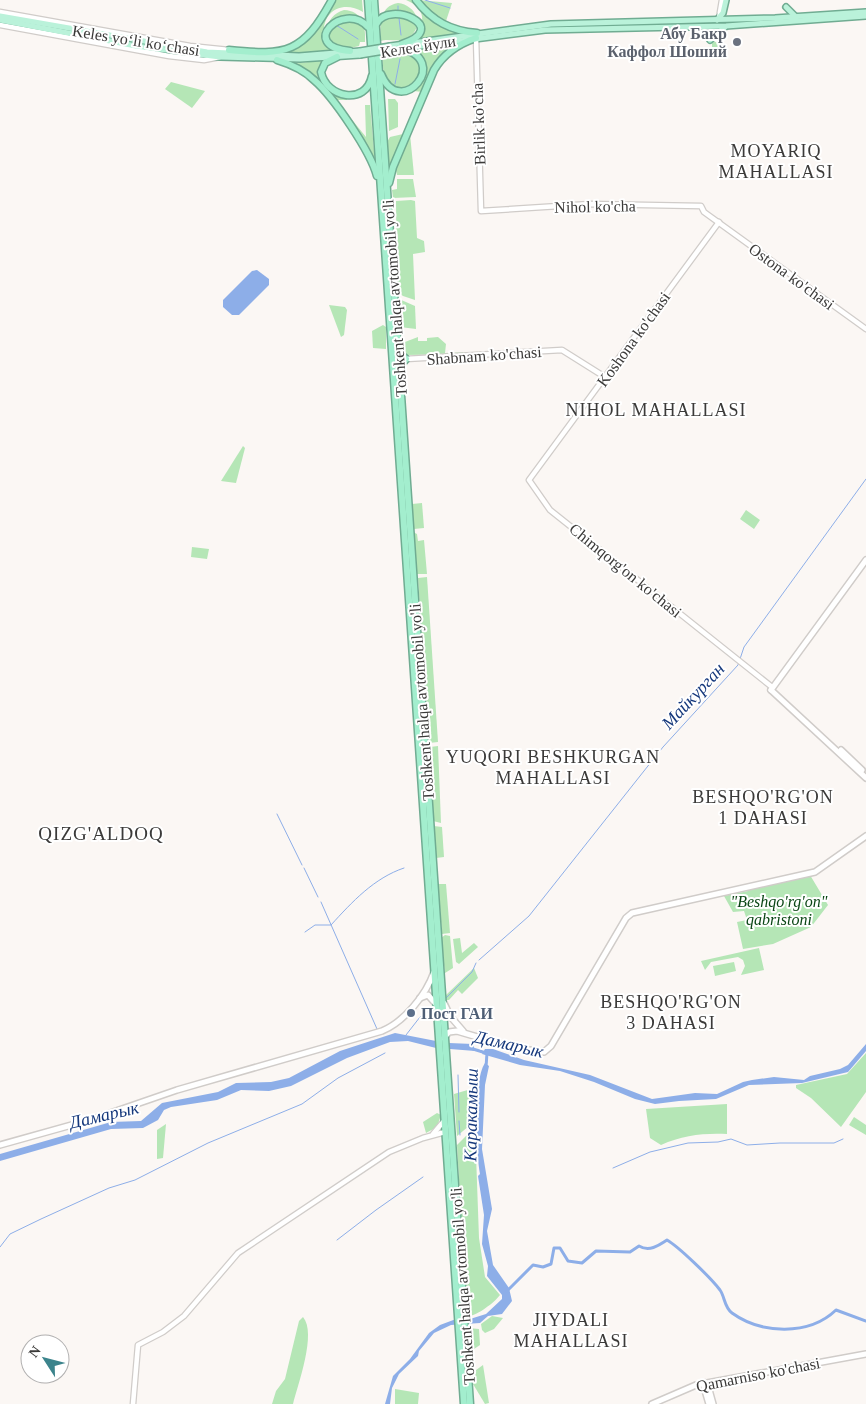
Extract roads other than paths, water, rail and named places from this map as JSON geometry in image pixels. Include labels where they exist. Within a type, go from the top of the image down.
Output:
[{"type":"highway","points":[[229,50],[273,52],[290,49],[312,33],[332,0]]},
{"type":"highway","name":"Toshkent halqa avtomobil yo'li","points":[[368,0],[373,30],[376,69],[427,830],[435,944],[441,996],[441,1038]]},
{"type":"highway","name":"Toshkent halqa avtomobil yo'li","points":[[373,30],[374,0]]},
{"type":"highway","points":[[416,0],[427,13],[441,24],[476,36]]},
{"type":"highway","points":[[401,46],[413,39],[421,26],[418,13],[410,4]]},
{"type":"highway","points":[[359,13],[373,30],[384,7]]},
{"type":"highway","points":[[335,11],[326,23],[326,36],[337,49],[350,51]]},
{"type":"highway","points":[[384,193],[431,74],[448,53],[461,43],[476,36]]},
{"type":"highway","points":[[376,69],[391,89],[405,91],[417,85],[423,74],[420,60],[401,46]]},
{"type":"highway","points":[[337,57],[324,64],[321,72],[326,83],[339,94],[350,96],[364,91],[376,69]]},
{"type":"highway","points":[[275,58],[306,73],[324,90],[368,154],[384,193]]},
{"type":"highway","name":"Toshkent halqa avtomobil yo'li","points":[[386,230],[398,352],[400,421]]},
{"type":"highway","points":[[398,352],[406,359],[399,367]]},
{"type":"highway","name":"Toshkent halqa avtomobil yo'li","points":[[435,944],[434,969],[441,1038],[461,1315],[464,1404]]},
{"type":"highway","name":"Toshkent halqa avtomobil yo'li","points":[[442,1053],[444,1120],[448,1132],[446,1142],[453,1197]]},
{"type":"highway","name":"Toshkent halqa avtomobil yo'li","points":[[462,1331],[470,1404]]},
{"type":"main road","points":[[724,2],[728,15],[746,19]]},
{"type":"main road","points":[[710,40],[721,21],[724,2]]},
{"type":"main road","points":[[786,7],[791,14],[798,17]]},
{"type":"main road","points":[[476,36],[545,30],[650,27],[746,19],[775,18],[785,20],[798,17],[866,12]]},
{"type":"main road","name":"Keles yoʻli koʻchasi","points":[[0,16],[177,48],[275,58]]},
{"type":"main road","points":[[721,21],[866,16]]},
{"type":"main road","points":[[476,36],[537,25],[661,21],[712,23],[775,18]]},
{"type":"main road","points":[[35,19],[44,24]]},
{"type":"main road","name":"Keles yoʻli koʻchasi","points":[[0,20],[136,46],[220,57],[275,58]]},
{"type":"main road","points":[[629,28],[631,24],[661,21]]},
{"type":"main road","points":[[576,29],[615,26],[622,22]]},
{"type":"main road","points":[[545,30],[547,26],[580,23]]},
{"type":"main road","points":[[89,36],[95,42]]},
{"type":"main road","name":"Келес йули","points":[[360,53],[476,36]]},
{"type":"main road","points":[[229,50],[236,55]]},
{"type":"main road","points":[[275,58],[350,51],[360,53]]},
{"type":"main road","points":[[275,58],[337,57],[360,53]]},
{"type":"main road","points":[[772,689],[866,560]]},
{"type":"main road","points":[[772,689],[866,566]]},
{"type":"main road","points":[[772,689],[866,774]]},
{"type":"main road","points":[[772,689],[866,778]]},
{"type":"main road","points":[[441,1038],[454,1030],[515,1048],[544,1052],[552,1046],[626,918],[632,913],[815,872],[866,836]]},
{"type":"main road","points":[[0,1145],[93,1119],[178,1090],[382,1031],[400,1020],[432,978],[434,969]]},
{"type":"main road","points":[[417,999],[428,995],[437,1005]]},
{"type":"main road","points":[[441,996],[450,1016],[465,1034]]},
{"type":"main road","name":"Qamarniso ko'chasi","points":[[652,1404],[682,1390],[866,1356]]},
{"type":"main road","points":[[706,1385],[709,1404]]},
{"type":"main road","points":[[706,1385],[713,1404]]},
{"type":"main road","name":"Qamarniso ko'chasi","points":[[659,1404],[706,1385]]},
{"type":"street","name":"Keles yoʻli koʻchasi","points":[[0,12],[190,46],[229,50]]},
{"type":"street","name":"Keles yoʻli koʻchasi","points":[[0,25],[204,60],[220,57]]},
{"type":"street","name":"Birlik ko'cha","points":[[476,36],[481,211]]},
{"type":"street","name":"Nihol ko'cha","points":[[481,211],[590,204],[700,206],[704,212]]},
{"type":"street","name":"Ostona ko'chasi","points":[[704,212],[866,330]]},
{"type":"street","name":"Koshona ko'chasi","points":[[530,480],[718,222]]},
{"type":"street","name":"Shabnam ko'chasi","points":[[406,359],[562,350],[605,377]]},
{"type":"street","name":"Chimqorg'on ko'chasi","points":[[530,480],[550,510],[730,652],[772,689]]},
{"type":"street","points":[[432,1135],[444,1120]]},
{"type":"street","points":[[133,1404],[138,1345],[163,1332],[184,1316],[238,1253],[375,1161],[403,1146],[432,1135],[448,1132]]},
{"type":"street","points":[[432,1135],[446,1142]]},
{"type":"water","points":[[257,270],[269,279],[269,285],[239,315],[232,315],[223,307],[223,300],[252,271]]},
{"type":"water","points":[[395,1033],[436,1041],[436,1048],[408,1041],[390,1042],[347,1058],[291,1086],[269,1091],[241,1090],[217,1100],[171,1107],[164,1110],[158,1120],[143,1128],[111,1129],[0,1161],[0,1154],[111,1122],[141,1121],[162,1103],[218,1092],[236,1083],[271,1082],[289,1078],[340,1051]]},
{"type":"water","points":[[449,1043],[473,1044],[475,1051],[450,1049]]},
{"type":"water","points":[[866,1044],[866,1051],[848,1072],[802,1083],[749,1085],[716,1099],[655,1104],[635,1099],[594,1082],[560,1071],[520,1065],[482,1054],[485,1049],[493,1049],[524,1060],[590,1075],[652,1099],[695,1093],[717,1094],[743,1082],[774,1077],[804,1080],[810,1076],[840,1069],[848,1065]]},
{"type":"water","points":[[485,1063],[489,1066],[485,1085],[482,1149],[492,1209],[487,1231],[493,1265],[509,1288],[512,1301],[502,1314],[488,1316],[480,1323],[451,1325],[434,1333],[419,1351],[418,1356],[399,1374],[392,1388],[390,1404],[385,1404],[393,1376],[410,1359],[429,1333],[440,1325],[456,1319],[470,1319],[486,1314],[502,1299],[502,1295],[487,1276],[488,1266],[482,1244],[484,1215],[478,1176],[480,1174],[476,1117],[481,1072]]},
{"type":"waterway","points":[[425,0],[450,8]]},
{"type":"waterway","points":[[398,6],[398,11]]},
{"type":"waterway","points":[[399,18],[401,35]]},
{"type":"waterway","points":[[336,25],[358,39]]},
{"type":"waterway","points":[[395,84],[400,59]]},
{"type":"waterway","name":"Майкурган","points":[[479,960],[529,916],[663,747],[738,665],[744,647],[866,479]]},
{"type":"waterway","points":[[277,814],[302,865]]},
{"type":"waterway","points":[[304,868],[318,897]]},
{"type":"waterway","points":[[305,932],[315,925],[331,925],[355,899],[373,884],[404,868]]},
{"type":"waterway","points":[[321,902],[377,1029]]},
{"type":"waterway","name":"Майкурган","points":[[446,998],[472,972],[476,963]]},
{"type":"waterway","name":"Майкурган","points":[[406,1035],[420,1017],[429,1011]]},
{"type":"waterway","name":"Дамарык","points":[[473,1049],[486,1053]]},
{"type":"waterway","points":[[0,1247],[10,1234],[41,1219],[109,1188],[135,1180],[208,1143],[302,1104],[338,1078],[385,1053]]},
{"type":"waterway","name":"Каракамыш","points":[[486,1067],[487,1053]]},
{"type":"waterway","points":[[458,1075],[459,1112]]},
{"type":"waterway","points":[[459,1121],[460,1135]]},
{"type":"waterway","points":[[613,1168],[650,1152],[688,1143],[718,1142],[731,1139],[747,1145],[834,1143],[843,1139]]},
{"type":"waterway","points":[[337,1240],[423,1177]]},
{"type":"waterway","points":[[507,1291],[533,1265],[543,1267],[551,1264],[554,1248],[560,1248],[568,1261],[582,1263],[596,1251],[630,1252],[639,1246],[650,1248],[667,1240],[710,1278],[720,1290],[729,1311],[744,1320],[771,1328],[799,1328],[825,1318],[836,1310],[866,1321]]},
{"type":"place","name":"Абу Бакр Каффол Шоший","points":[[737,42]]},
{"type":"place","name":"Пост ГАИ","points":[[411,1013]]},
{"type":"district","name":"MOYARIQ MAHALLASI","points":[[776,161]]},
{"type":"district","name":"NIHOL MAHALLASI","points":[[656,410]]},
{"type":"district","name":"YUQORI BESHKURGAN MAHALLASI","points":[[553,768]]},
{"type":"district","name":"BESHQO'RG'ON 1 DAHASI","points":[[763,808]]},
{"type":"district","name":"QIZG'ALDOQ","points":[[101,833]]},
{"type":"district","name":"BESHQO'RG'ON 3 DAHASI","points":[[671,1012]]},
{"type":"district","name":"JIYDALI MAHALLASI","points":[[571,1330]]},
{"type":"park label","name":"\"Beshqo'rg'on\" qabristoni","points":[[779,910]]}]
